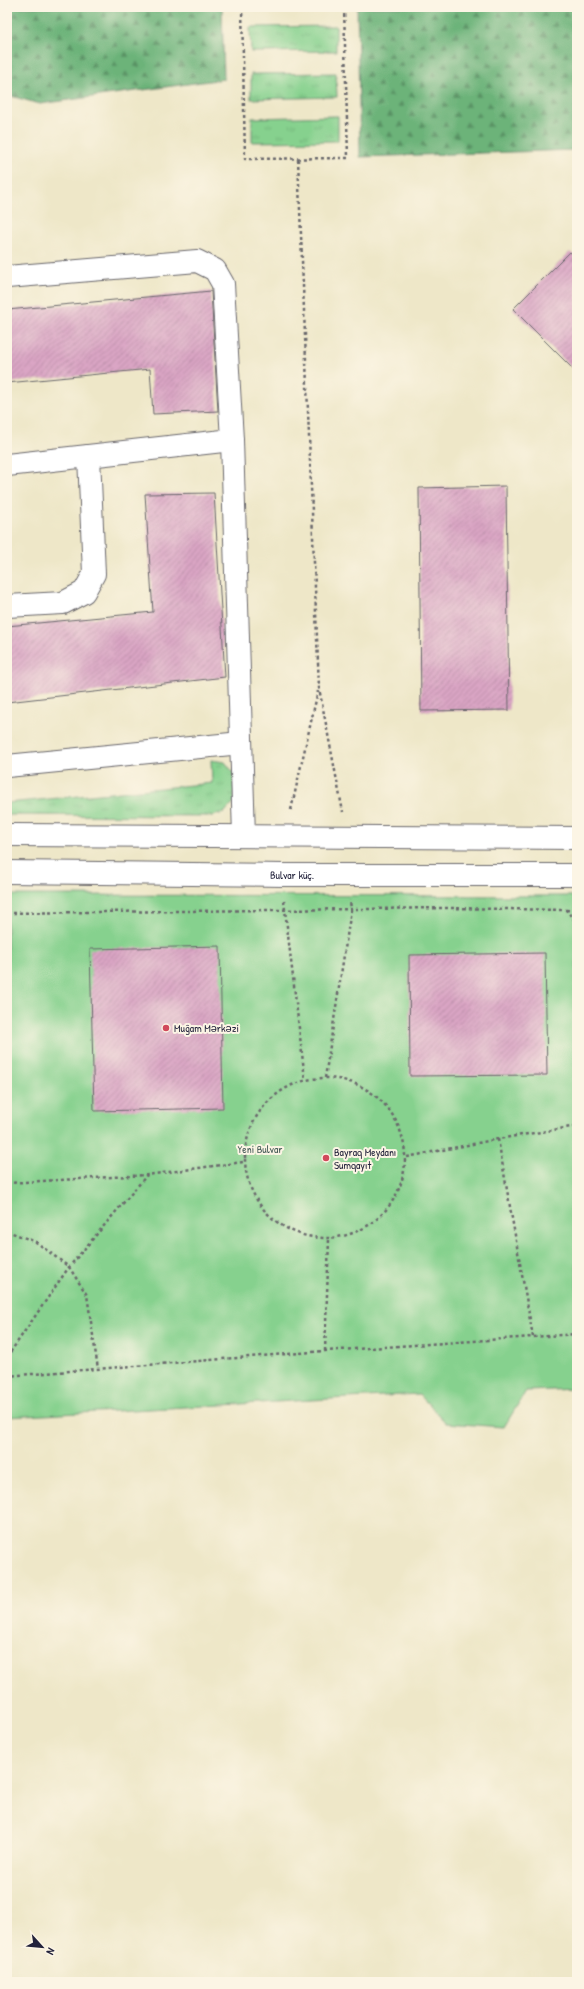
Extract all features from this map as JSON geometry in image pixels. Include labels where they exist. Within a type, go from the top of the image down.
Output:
[{"type":"street","points":[[7,277],[197,261],[215,270],[224,284],[232,440],[244,836]]},
{"type":"street","points":[[7,465],[232,440]]},
{"type":"street","points":[[7,606],[63,603],[84,592],[94,574],[89,456]]},
{"type":"street","points":[[7,766],[241,743]]},
{"type":"street","points":[[7,835],[577,838]]},
{"type":"street","name":"Bulvar küç.","points":[[7,872],[577,875]]},
{"type":"path","points":[[242,7],[244,159],[348,158],[344,7]]},
{"type":"path","points":[[298,159],[319,688],[348,837]]},
{"type":"path","points":[[325,1078],[351,910],[349,874]]},
{"type":"path","points":[[7,913],[447,908],[577,911]]},
{"type":"path","points":[[566,910],[577,923]]},
{"type":"path","points":[[325,1078],[342,1078],[375,1093],[398,1121],[407,1157],[399,1192],[378,1221],[346,1237],[329,1239],[309,1238],[277,1224],[253,1196],[243,1162],[251,1126],[273,1096],[305,1079],[325,1078]]},
{"type":"path","points":[[407,1157],[498,1139],[577,1126]]},
{"type":"path","points":[[498,1139],[533,1337]]},
{"type":"path","points":[[7,1183],[147,1175],[243,1162]]},
{"type":"path","points":[[7,1357],[69,1267],[147,1175]]},
{"type":"path","points":[[7,1231],[36,1242],[69,1267],[86,1295],[98,1369]]},
{"type":"path","points":[[325,1351],[329,1239]]},
{"type":"path","points":[[7,1376],[325,1351],[577,1334]]},
{"type":"green space","points":[[7,7],[222,7],[224,79],[40,104],[7,95]]},
{"type":"green space","points":[[248,7],[334,7],[248,8]]},
{"type":"green space","points":[[357,7],[577,7],[577,150],[360,157]]},
{"type":"green space","points":[[336,26],[336,51],[251,52],[250,27]]},
{"type":"green space","points":[[336,73],[337,97],[251,99],[251,74]]},
{"type":"green space","points":[[338,116],[338,141],[252,142],[252,118]]},
{"type":"green space","points":[[211,760],[225,762],[233,772],[235,801],[224,813],[212,816],[7,815],[7,801],[8,803],[212,783]]},
{"type":"green space","name":"Yeni Bulvar","points":[[7,895],[577,896],[577,1389],[526,1391],[504,1427],[446,1423],[419,1394],[7,1417]]},
{"type":"building","points":[[570,252],[577,258],[577,373],[513,309]]},
{"type":"building","points":[[211,291],[218,411],[153,414],[150,369],[7,383],[7,310]]},
{"type":"building","points":[[506,486],[509,710],[421,711],[419,488]]},
{"type":"building","points":[[214,493],[225,677],[7,702],[7,626],[153,612],[145,494]]},
{"type":"building","points":[[220,946],[223,1108],[94,1111],[90,949]]},
{"type":"building","points":[[545,953],[547,1075],[410,1076],[409,955]]},
{"type":"place","name":"Muğam Mərkəzi","points":[[166,1028]]},
{"type":"place","name":"Bayraq Meydanı Sumqayıt","points":[[326,1158]]}]
